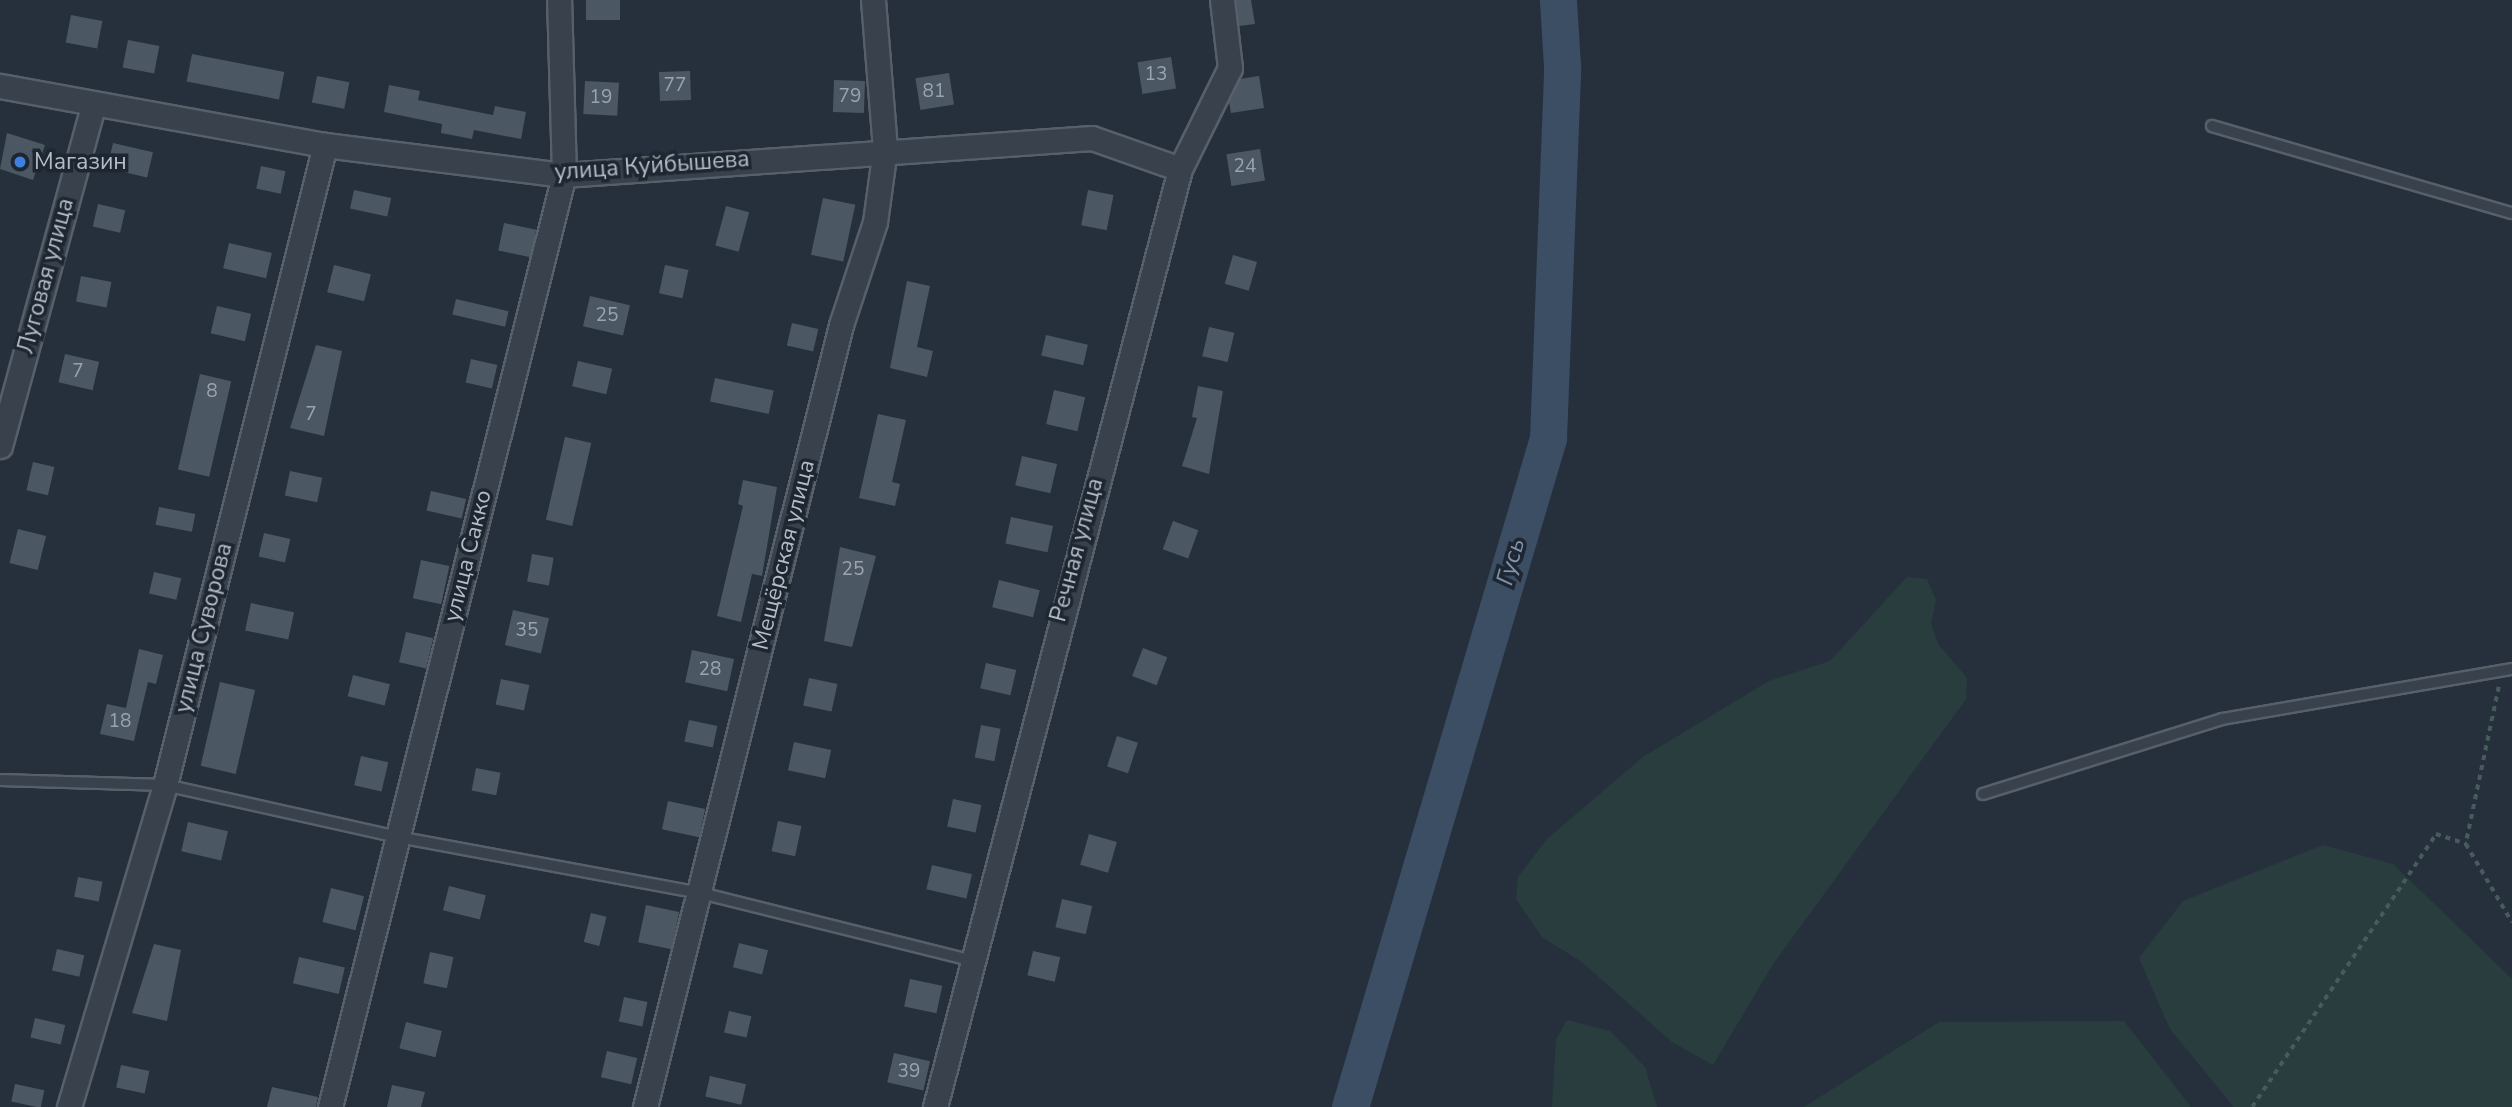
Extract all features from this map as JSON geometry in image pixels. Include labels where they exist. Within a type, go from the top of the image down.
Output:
[{"type":"street","name":"улица Сакко","points":[[330,1107],[564,175],[559,0]]},
{"type":"street","name":"Мещёрская улица","points":[[645,1107],[701,894],[841,325],[875,222],[884,149],[873,0]]},
{"type":"street","name":"Речная улица","points":[[935,1107],[969,960],[1180,169],[1230,68],[1222,0]]},
{"type":"street","name":"улица Куйбышева","points":[[0,86],[325,145],[564,175],[884,149],[1091,138],[1180,169]]},
{"type":"street","name":"Луговая улица","points":[[0,446],[93,105]]},
{"type":"street","name":"улица Суворова","points":[[69,1107],[165,785],[325,145]]},
{"type":"lane","points":[[2212,126],[2512,213]]},
{"type":"lane","points":[[1983,794],[2222,719],[2507,670]]},
{"type":"lane","points":[[0,780],[165,785],[398,837],[701,894],[969,960]]},
{"type":"path","points":[[2466,844],[2507,670]]},
{"type":"path","points":[[2252,1107],[2436,834],[2466,844],[2512,922]]},
{"type":"green space","points":[[1907,577],[1927,579],[1936,600],[1931,623],[1938,644],[1967,678],[1966,699],[1773,964],[1713,1065],[1672,1042],[1582,962],[1542,937],[1516,899],[1518,877],[1547,839],[1643,757],[1769,681],[1830,661]]},
{"type":"green space","points":[[2323,845],[2393,864],[2512,979],[2512,1107],[2234,1107],[2170,1029],[2139,958],[2183,901]]},
{"type":"green space","points":[[1567,1020],[1610,1031],[1645,1067],[1657,1107],[1552,1107],[1556,1040]]},
{"type":"green space","points":[[2124,1021],[2191,1107],[1804,1107],[1939,1022]]},
{"type":"building","points":[[586,0],[620,0],[620,20],[586,20]]},
{"type":"building","points":[[1236,0],[1251,0],[1255,24],[1239,26]]},
{"type":"building","points":[[71,15],[102,21],[97,49],[66,42]]},
{"type":"building","points":[[128,40],[159,46],[154,74],[123,67]]},
{"type":"building","points":[[192,54],[284,72],[279,99],[187,81]]},
{"type":"building","points":[[1171,57],[1176,89],[1142,94],[1137,62]]},
{"type":"building","points":[[690,71],[691,100],[660,101],[659,72]]},
{"type":"building","points":[[949,73],[954,105],[920,110],[915,78]]},
{"type":"building","points":[[317,76],[349,82],[344,109],[312,103]]},
{"type":"building","points":[[1259,76],[1264,108],[1231,113],[1229,102],[1240,79]]},
{"type":"building","points":[[834,80],[865,81],[864,113],[833,112]]},
{"type":"building","points":[[585,81],[619,83],[617,116],[583,114]]},
{"type":"building","points":[[389,85],[420,91],[418,100],[493,115],[495,106],[526,112],[521,139],[474,130],[472,139],[441,133],[442,124],[384,112]]},
{"type":"building","name":"Магазин","points":[[7,133],[45,145],[33,180],[0,169]]},
{"type":"building","points":[[113,143],[153,152],[147,178],[107,168]]},
{"type":"building","points":[[1260,149],[1265,181],[1231,186],[1226,154]]},
{"type":"building","points":[[261,166],[285,171],[281,194],[256,188]]},
{"type":"building","points":[[354,190],[391,198],[387,216],[350,209]]},
{"type":"building","points":[[1088,190],[1114,195],[1107,230],[1081,225]]},
{"type":"building","points":[[823,198],[855,205],[843,262],[811,255]]},
{"type":"building","points":[[98,204],[125,210],[120,233],[93,226]]},
{"type":"building","points":[[726,206],[749,212],[739,252],[715,246]]},
{"type":"building","points":[[504,223],[536,230],[530,257],[498,250]]},
{"type":"building","points":[[229,243],[272,253],[266,278],[223,268]]},
{"type":"building","points":[[1233,255],[1257,262],[1249,291],[1225,284]]},
{"type":"building","points":[[334,265],[371,274],[364,301],[327,292]]},
{"type":"building","points":[[665,265],[688,270],[682,298],[659,293]]},
{"type":"building","points":[[81,276],[111,282],[106,307],[76,302]]},
{"type":"building","points":[[907,281],[930,286],[917,347],[933,351],[927,377],[890,368]]},
{"type":"building","points":[[590,296],[630,305],[623,335],[583,326]]},
{"type":"building","points":[[456,299],[509,311],[505,327],[452,315]]},
{"type":"building","points":[[217,306],[251,314],[245,341],[211,333]]},
{"type":"building","points":[[792,323],[818,329],[813,351],[787,345]]},
{"type":"building","points":[[1209,327],[1234,333],[1228,362],[1202,356]]},
{"type":"building","points":[[1046,335],[1088,345],[1083,365],[1041,355]]},
{"type":"building","points":[[316,345],[342,351],[324,436],[290,428]]},
{"type":"building","points":[[65,354],[99,362],[93,390],[58,382]]},
{"type":"building","points":[[471,359],[497,365],[492,388],[466,382]]},
{"type":"building","points":[[578,361],[612,369],[606,394],[572,386]]},
{"type":"building","points":[[200,374],[231,381],[209,477],[178,469]]},
{"type":"building","points":[[715,378],[774,390],[769,414],[710,401]]},
{"type":"building","points":[[1198,386],[1223,391],[1209,474],[1182,466],[1197,418],[1192,417]]},
{"type":"building","points":[[1054,390],[1085,397],[1077,431],[1046,424]]},
{"type":"building","points":[[878,414],[906,420],[892,482],[900,484],[895,506],[859,498]]},
{"type":"building","points":[[565,437],[591,443],[572,526],[546,520]]},
{"type":"building","points":[[1022,456],[1057,464],[1050,493],[1015,485]]},
{"type":"building","points":[[33,462],[54,467],[48,495],[26,490]]},
{"type":"building","points":[[290,471],[322,478],[317,502],[285,495]]},
{"type":"building","points":[[743,480],[777,487],[762,576],[752,574],[741,622],[717,616],[743,506],[738,504]]},
{"type":"building","points":[[431,491],[466,499],[462,519],[427,510]]},
{"type":"building","points":[[159,507],[195,514],[192,532],[156,525]]},
{"type":"building","points":[[1011,517],[1053,526],[1047,552],[1005,543]]},
{"type":"building","points":[[1173,521],[1198,530],[1188,558],[1163,549]]},
{"type":"building","points":[[18,529],[46,536],[38,570],[10,563]]},
{"type":"building","points":[[264,533],[290,539],[285,562],[259,556]]},
{"type":"building","points":[[840,547],[876,556],[852,647],[824,641]]},
{"type":"building","points":[[532,554],[554,558],[549,585],[527,582]]},
{"type":"building","points":[[421,560],[449,566],[441,604],[413,598]]},
{"type":"building","points":[[154,572],[181,578],[176,600],[149,593]]},
{"type":"building","points":[[999,580],[1040,590],[1033,617],[992,607]]},
{"type":"building","points":[[251,603],[294,612],[288,640],[245,630]]},
{"type":"building","points":[[513,610],[549,618],[541,653],[505,645]]},
{"type":"building","points":[[406,632],[433,638],[426,669],[399,662]]},
{"type":"building","points":[[1143,648],[1167,657],[1157,685],[1132,676]]},
{"type":"building","points":[[139,649],[163,655],[156,684],[148,682],[134,741],[100,734],[107,704],[126,708]]},
{"type":"building","points":[[692,650],[734,659],[727,691],[685,682]]},
{"type":"building","points":[[986,663],[1016,670],[1010,695],[980,688]]},
{"type":"building","points":[[353,675],[390,684],[385,706],[348,696]]},
{"type":"building","points":[[809,678],[837,684],[832,711],[803,705]]},
{"type":"building","points":[[501,679],[529,685],[524,710],[496,704]]},
{"type":"building","points":[[220,682],[255,690],[236,774],[201,766]]},
{"type":"building","points":[[689,720],[717,726],[713,748],[684,742]]},
{"type":"building","points":[[981,725],[1001,729],[994,761],[975,757]]},
{"type":"building","points":[[1117,736],[1138,743],[1128,773],[1107,766]]},
{"type":"building","points":[[794,742],[831,750],[825,778],[788,770]]},
{"type":"building","points":[[361,756],[388,762],[382,792],[354,785]]},
{"type":"building","points":[[476,768],[501,773],[496,795],[472,791]]},
{"type":"building","points":[[953,799],[981,805],[976,832],[947,826]]},
{"type":"building","points":[[668,801],[705,809],[699,837],[662,829]]},
{"type":"building","points":[[778,821],[801,826],[795,856],[772,851]]},
{"type":"building","points":[[188,822],[228,831],[221,860],[181,851]]},
{"type":"building","points":[[1089,834],[1117,842],[1108,873],[1080,865]]},
{"type":"building","points":[[932,865],[972,874],[966,899],[926,889]]},
{"type":"building","points":[[78,877],[103,882],[99,901],[74,897]]},
{"type":"building","points":[[449,886],[486,895],[480,919],[443,910]]},
{"type":"building","points":[[331,888],[364,896],[356,930],[323,922]]},
{"type":"building","points":[[1062,899],[1092,906],[1086,934],[1055,927]]},
{"type":"building","points":[[646,905],[679,912],[671,949],[638,942]]},
{"type":"building","points":[[591,913],[607,917],[599,946],[584,942]]},
{"type":"building","points":[[739,943],[768,950],[762,975],[733,967]]},
{"type":"building","points":[[154,944],[181,950],[167,1021],[132,1013]]},
{"type":"building","points":[[57,949],[84,955],[79,977],[52,970]]},
{"type":"building","points":[[1033,951],[1060,957],[1055,982],[1027,975]]},
{"type":"building","points":[[430,952],[453,957],[447,988],[423,983]]},
{"type":"building","points":[[299,957],[345,968],[339,994],[293,983]]},
{"type":"building","points":[[910,979],[942,986],[936,1013],[904,1006]]},
{"type":"building","points":[[624,997],[647,1002],[642,1026],[619,1021]]},
{"type":"building","points":[[729,1011],[751,1016],[746,1038],[724,1032]]},
{"type":"building","points":[[35,1018],[65,1025],[61,1044],[31,1037]]},
{"type":"building","points":[[406,1022],[442,1031],[435,1057],[399,1048]]},
{"type":"building","points":[[607,1051],[637,1058],[631,1084],[601,1077]]},
{"type":"building","points":[[894,1053],[930,1061],[923,1091],[887,1082]]},
{"type":"building","points":[[121,1065],[149,1071],[145,1094],[116,1087]]},
{"type":"building","points":[[710,1076],[746,1084],[741,1105],[705,1096]]},
{"type":"building","points":[[15,1084],[44,1090],[41,1107],[11,1102]]},
{"type":"building","points":[[392,1085],[425,1092],[421,1107],[387,1107]]},
{"type":"building","points":[[272,1087],[318,1097],[316,1107],[267,1107]]},
{"type":"waterway","name":"Гусь","points":[[1350,1107],[1548,438],[1562,66],[1558,0]]},
{"type":"place","name":"Магазин","points":[[20,162]]}]
